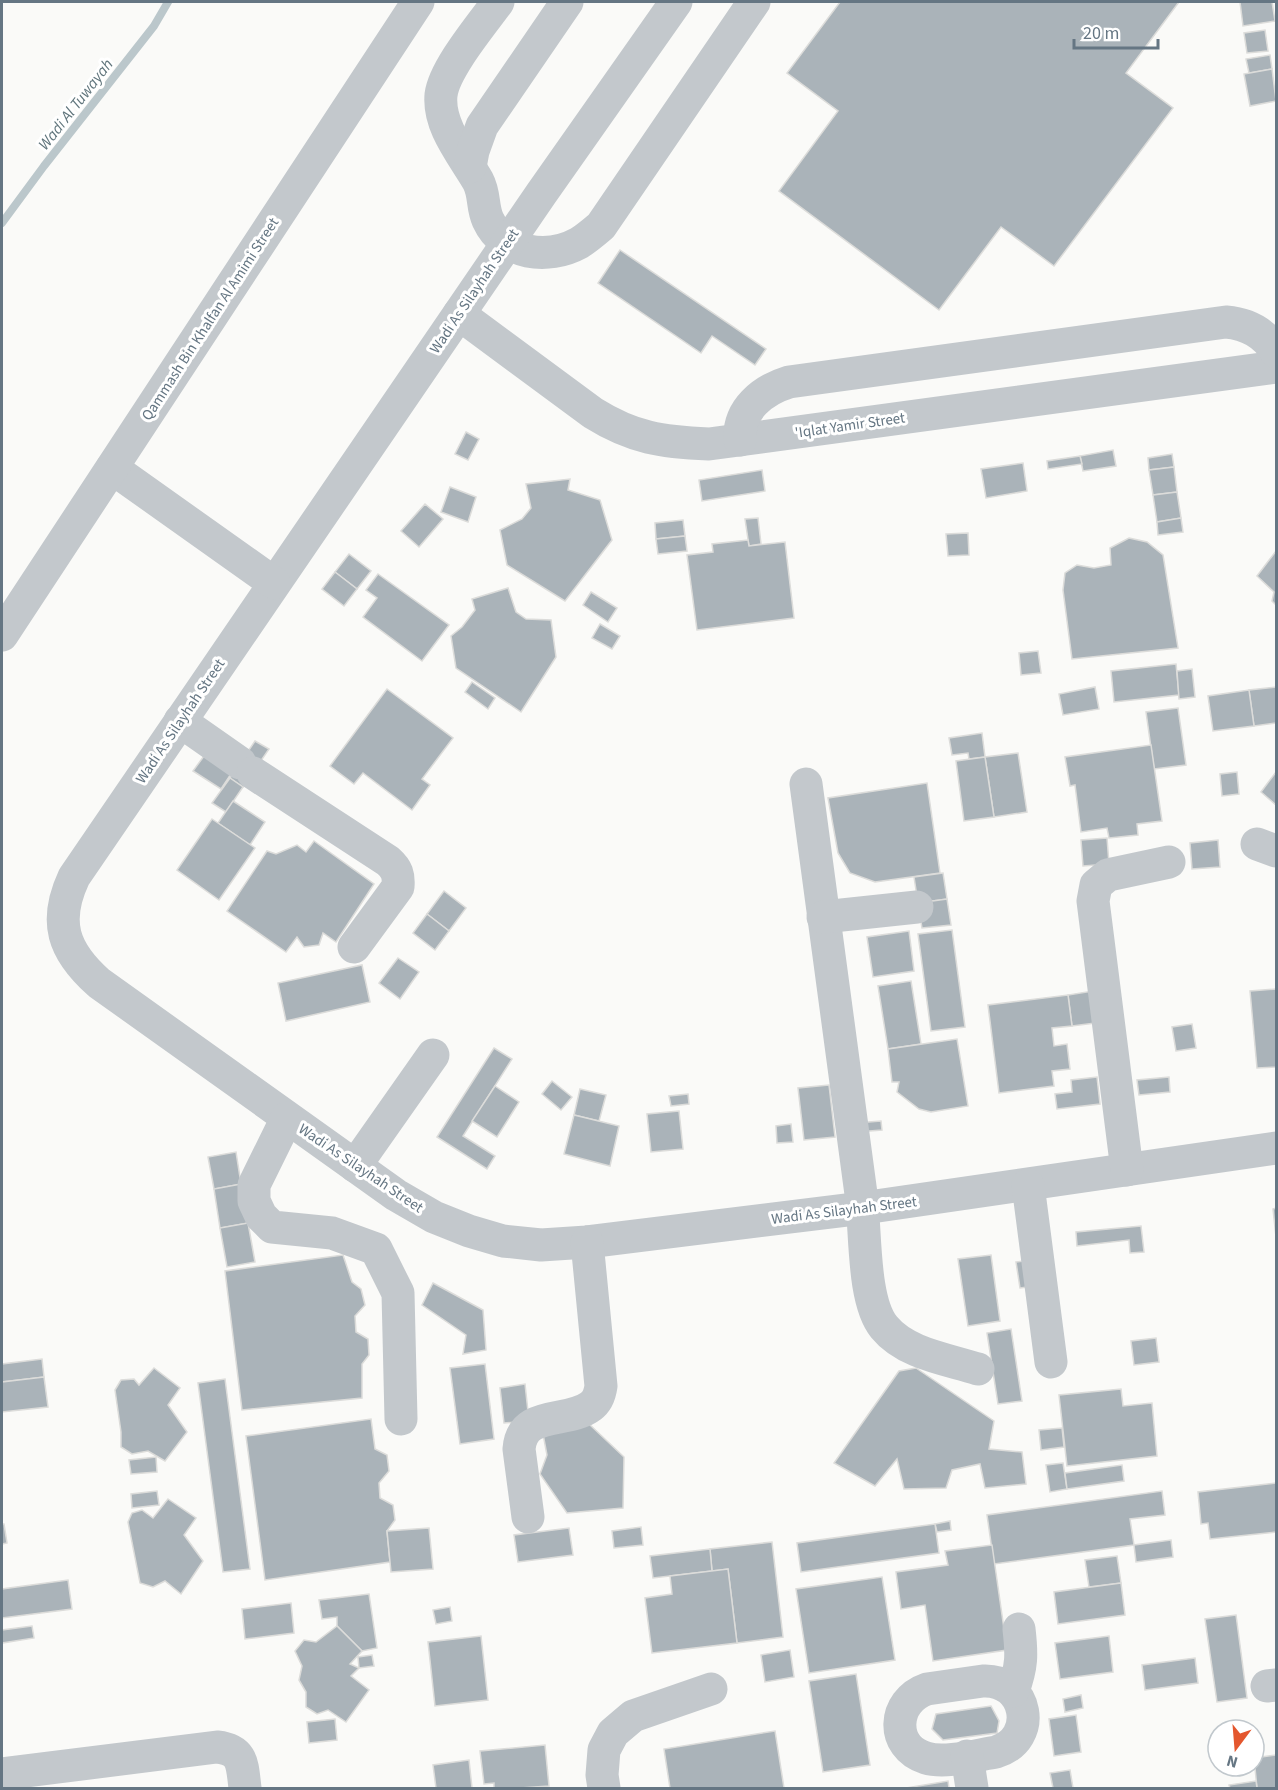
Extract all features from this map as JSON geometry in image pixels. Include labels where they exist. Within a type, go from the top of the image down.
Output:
[{"type":"street","name":"Qammash Bin Khalfan Al Amimi Street","points":[[2,635],[418,2]]},
{"type":"street","points":[[498,2],[451,67],[441,93],[444,123],[477,179],[497,196],[512,198],[541,194]]},
{"type":"street","points":[[567,2],[483,126],[472,151],[488,221],[507,243],[521,250],[550,252],[565,249],[578,243],[601,226],[754,2]]},
{"type":"street","name":"Wadi As Silayhah Street","points":[[676,2],[507,243],[74,877],[66,894],[63,912],[65,934],[72,954],[83,969],[99,983],[396,1195],[434,1217],[503,1241],[541,1245],[587,1242],[863,1208],[1276,1148]]},
{"type":"street","name":"'Iqlat Yamir Street","points":[[459,314],[613,426],[636,434],[683,443],[709,444],[1276,367]]},
{"type":"street","points":[[740,440],[739,430],[742,421],[759,396],[774,387],[789,382],[1226,322],[1240,323],[1253,328],[1266,337],[1276,352]]},
{"type":"street","points":[[112,468],[274,583]]},
{"type":"street","points":[[180,721],[246,768],[395,867],[399,877],[398,887],[354,947]]},
{"type":"street","points":[[806,784],[863,1208],[869,1286],[874,1309],[884,1327],[898,1340],[919,1352],[978,1369]]},
{"type":"street","points":[[1127,1170],[1093,901],[1096,885],[1108,875],[1169,862]]},
{"type":"street","points":[[824,917],[917,907]]},
{"type":"street","points":[[355,1166],[433,1055]]},
{"type":"street","points":[[287,1118],[254,1185],[254,1201],[261,1216],[272,1227],[332,1233],[376,1250],[398,1293],[402,1419]]},
{"type":"street","points":[[1028,1185],[1051,1362]]},
{"type":"street","points":[[528,1517],[519,1449],[524,1432],[539,1422],[582,1411],[592,1406],[599,1397],[601,1386],[587,1242]]},
{"type":"street","points":[[1013,1691],[1021,1667],[1019,1629]]},
{"type":"street","points":[[994,1681],[1013,1691],[1023,1710],[1023,1722],[1014,1742],[1006,1749],[934,1760],[915,1753],[902,1737],[900,1717],[904,1706],[919,1692],[994,1681]]},
{"type":"street","points":[[604,1788],[602,1775],[604,1750],[613,1733],[633,1716],[711,1689]]},
{"type":"street","points":[[2,1774],[217,1747],[237,1754],[242,1765],[245,1788]]},
{"type":"street","points":[[967,1756],[972,1788]]},
{"type":"building","points":[[840,2],[1179,2],[1126,73],[1173,108],[1054,266],[1001,227],[939,310],[779,191],[838,111],[787,73]]},
{"type":"building","points":[[1240,2],[1272,2],[1275,21],[1243,26]]},
{"type":"building","points":[[1265,30],[1268,51],[1247,53],[1244,33]]},
{"type":"building","points":[[1270,55],[1272,69],[1249,73],[1246,59]]},
{"type":"building","points":[[1272,69],[1276,101],[1250,106],[1244,74]]},
{"type":"building","points":[[620,250],[766,349],[755,365],[712,336],[701,353],[598,283]]},
{"type":"building","points":[[466,432],[479,439],[468,460],[455,454]]},
{"type":"building","points":[[1113,450],[1116,466],[1083,471],[1080,456]]},
{"type":"building","points":[[1172,454],[1174,467],[1149,470],[1148,458]]},
{"type":"building","points":[[1080,456],[1082,464],[1048,469],[1047,461]]},
{"type":"building","points":[[1023,463],[1027,491],[986,498],[981,469]]},
{"type":"building","points":[[1174,467],[1177,492],[1153,495],[1149,470]]},
{"type":"building","points":[[762,470],[765,491],[702,501],[699,480]]},
{"type":"building","points":[[570,479],[568,490],[600,500],[612,540],[565,601],[507,565],[500,530],[522,519],[531,508],[526,484]]},
{"type":"building","points":[[450,487],[476,497],[468,522],[441,512]]},
{"type":"building","points":[[1177,492],[1181,518],[1157,522],[1153,495]]},
{"type":"building","points":[[425,504],[443,519],[419,547],[401,531]]},
{"type":"building","points":[[758,518],[761,544],[749,546],[745,519]]},
{"type":"building","points":[[1181,518],[1183,532],[1158,535],[1157,522]]},
{"type":"building","points":[[683,520],[685,536],[656,539],[655,523]]},
{"type":"building","points":[[968,533],[969,555],[948,556],[946,534]]},
{"type":"building","points":[[685,536],[687,551],[658,554],[656,539]]},
{"type":"building","points":[[1129,538],[1147,542],[1163,555],[1178,648],[1072,659],[1063,590],[1065,573],[1077,565],[1094,568],[1111,565],[1110,548]]},
{"type":"building","points":[[748,540],[749,546],[785,542],[794,618],[697,630],[687,555],[713,552],[712,544]]},
{"type":"building","points":[[1276,551],[1276,605],[1272,601],[1274,592],[1257,576]]},
{"type":"building","points":[[349,554],[371,571],[357,589],[335,572]]},
{"type":"building","points":[[335,572],[357,589],[344,606],[322,589]]},
{"type":"building","points":[[378,574],[449,625],[422,661],[363,617],[377,598],[366,590]]},
{"type":"building","points":[[508,588],[516,612],[526,619],[551,620],[556,657],[521,712],[456,668],[451,636],[462,627],[475,610],[472,599]]},
{"type":"building","points":[[591,592],[617,608],[608,622],[583,605]]},
{"type":"building","points":[[600,624],[620,636],[612,649],[592,638]]},
{"type":"building","points":[[1038,651],[1041,673],[1021,675],[1019,653]]},
{"type":"building","points":[[1176,664],[1179,695],[1114,702],[1111,671]]},
{"type":"building","points":[[1192,669],[1195,697],[1179,699],[1177,671]]},
{"type":"building","points":[[472,682],[495,698],[488,709],[465,692]]},
{"type":"building","points":[[1095,687],[1099,709],[1063,715],[1059,694]]},
{"type":"building","points":[[1276,687],[1276,723],[1254,726],[1249,690]]},
{"type":"building","points":[[387,689],[453,738],[422,779],[430,785],[412,810],[363,773],[354,784],[330,766]]},
{"type":"building","points":[[1249,690],[1254,726],[1213,731],[1208,696]]},
{"type":"building","points":[[1178,708],[1186,765],[1154,769],[1146,712]]},
{"type":"building","points":[[982,733],[985,757],[969,759],[968,753],[952,755],[949,738]]},
{"type":"building","points":[[255,741],[269,749],[243,787],[230,778]]},
{"type":"building","points":[[1151,745],[1162,821],[1137,824],[1138,835],[1109,838],[1107,828],[1081,832],[1075,785],[1070,786],[1065,757]]},
{"type":"building","points":[[1018,753],[1027,812],[994,817],[985,757]]},
{"type":"building","points":[[204,756],[231,774],[221,789],[193,771]]},
{"type":"building","points":[[985,757],[994,817],[964,821],[956,761]]},
{"type":"building","points":[[1237,772],[1239,794],[1222,796],[1220,774]]},
{"type":"building","points":[[1276,772],[1276,805],[1261,792]]},
{"type":"building","points":[[230,778],[243,787],[226,812],[212,803]]},
{"type":"building","points":[[927,783],[940,873],[875,882],[850,873],[838,853],[828,798]]},
{"type":"building","points":[[233,801],[265,822],[250,845],[218,823]]},
{"type":"building","points":[[212,819],[255,848],[219,900],[177,870]]},
{"type":"building","points":[[1107,838],[1109,864],[1083,866],[1081,840]]},
{"type":"building","points":[[1218,840],[1220,867],[1192,869],[1190,843]]},
{"type":"building","points":[[314,841],[374,884],[336,942],[323,933],[319,945],[304,947],[297,937],[286,952],[227,911],[267,851],[276,854],[297,845],[306,852]]},
{"type":"building","points":[[943,873],[947,899],[918,903],[914,877]]},
{"type":"building","points":[[444,891],[466,908],[449,931],[427,914]]},
{"type":"building","points":[[947,899],[951,925],[922,928],[918,903]]},
{"type":"building","points":[[427,914],[449,931],[435,950],[413,933]]},
{"type":"building","points":[[952,930],[965,1027],[931,1031],[918,934]]},
{"type":"building","points":[[909,931],[914,971],[873,977],[867,937]]},
{"type":"building","points":[[398,958],[419,972],[400,999],[379,983]]},
{"type":"building","points":[[362,965],[370,1002],[286,1021],[278,983]]},
{"type":"building","points":[[911,981],[921,1044],[888,1049],[878,986]]},
{"type":"building","points":[[1276,989],[1276,1067],[1257,1068],[1250,991]]},
{"type":"building","points":[[1099,990],[1103,1022],[1072,1026],[1068,995]]},
{"type":"building","points":[[1068,995],[1072,1026],[1052,1028],[1054,1046],[1067,1044],[1070,1069],[1052,1071],[1054,1086],[999,1093],[988,1005]]},
{"type":"building","points":[[1192,1024],[1196,1048],[1176,1051],[1172,1027]]},
{"type":"building","points":[[957,1039],[968,1106],[931,1112],[919,1109],[897,1092],[899,1082],[892,1082],[888,1049]]},
{"type":"building","points":[[494,1048],[512,1059],[463,1136],[495,1156],[487,1169],[437,1137]]},
{"type":"building","points":[[1097,1077],[1100,1104],[1057,1109],[1055,1094],[1072,1092],[1071,1080]]},
{"type":"building","points":[[1169,1077],[1170,1092],[1139,1095],[1137,1080]]},
{"type":"building","points":[[552,1081],[572,1097],[561,1110],[542,1094]]},
{"type":"building","points":[[829,1085],[835,1137],[804,1140],[798,1088]]},
{"type":"building","points":[[495,1086],[519,1102],[497,1137],[472,1121]]},
{"type":"building","points":[[580,1089],[606,1095],[599,1121],[574,1115]]},
{"type":"building","points":[[688,1094],[689,1104],[671,1106],[669,1096]]},
{"type":"building","points":[[679,1111],[683,1149],[651,1152],[647,1114]]},
{"type":"building","points":[[574,1115],[619,1126],[610,1166],[564,1154]]},
{"type":"building","points":[[881,1121],[882,1130],[857,1132],[856,1123]]},
{"type":"building","points":[[791,1124],[793,1142],[777,1143],[776,1126]]},
{"type":"building","points":[[236,1152],[241,1184],[214,1189],[208,1157]]},
{"type":"building","points":[[241,1184],[248,1223],[220,1228],[214,1189]]},
{"type":"building","points":[[1276,1208],[1276,1237],[1273,1209]]},
{"type":"building","points":[[248,1223],[255,1262],[227,1267],[220,1228]]},
{"type":"building","points":[[1141,1226],[1144,1252],[1130,1253],[1129,1240],[1077,1246],[1076,1232]]},
{"type":"building","points":[[343,1255],[352,1282],[361,1289],[365,1305],[355,1316],[356,1332],[368,1339],[369,1355],[362,1364],[362,1398],[242,1410],[225,1271]]},
{"type":"building","points":[[991,1255],[1000,1321],[968,1326],[958,1259]]},
{"type":"building","points":[[1032,1260],[1035,1286],[1020,1288],[1016,1262]]},
{"type":"building","points":[[433,1283],[483,1310],[486,1350],[463,1354],[466,1335],[422,1305]]},
{"type":"building","points":[[1011,1329],[1022,1401],[998,1404],[987,1333]]},
{"type":"building","points":[[1156,1338],[1159,1362],[1134,1365],[1131,1341]]},
{"type":"building","points":[[42,1359],[44,1377],[2,1382],[2,1364]]},
{"type":"building","points":[[485,1364],[494,1439],[460,1444],[450,1368]]},
{"type":"building","points":[[154,1368],[180,1388],[168,1405],[187,1432],[165,1461],[148,1451],[132,1454],[121,1447],[115,1390],[121,1380],[134,1379],[139,1385]]},
{"type":"building","points":[[916,1368],[994,1421],[989,1449],[1022,1452],[1026,1484],[985,1488],[980,1464],[952,1470],[946,1488],[904,1489],[897,1459],[875,1486],[834,1463],[899,1371]]},
{"type":"building","points":[[44,1377],[48,1407],[2,1412],[2,1382]]},
{"type":"building","points":[[225,1379],[250,1569],[223,1572],[198,1383]]},
{"type":"building","points":[[525,1384],[529,1421],[504,1423],[500,1388]]},
{"type":"building","points":[[1121,1389],[1123,1406],[1152,1403],[1157,1456],[1067,1466],[1059,1395]]},
{"type":"building","points":[[371,1419],[375,1449],[387,1455],[389,1471],[379,1483],[380,1498],[393,1505],[395,1520],[387,1531],[390,1562],[265,1580],[246,1436]]},
{"type":"building","points":[[589,1424],[624,1457],[623,1508],[567,1513],[540,1474],[547,1455],[543,1434]]},
{"type":"building","points":[[1062,1428],[1064,1447],[1041,1450],[1039,1430]]},
{"type":"building","points":[[156,1457],[157,1472],[131,1474],[129,1460]]},
{"type":"building","points":[[1063,1463],[1067,1489],[1050,1492],[1046,1465]]},
{"type":"building","points":[[1122,1465],[1124,1481],[1067,1489],[1065,1473]]},
{"type":"building","points":[[1276,1483],[1276,1532],[1210,1539],[1208,1523],[1201,1524],[1198,1492]]},
{"type":"building","points":[[157,1491],[159,1505],[132,1508],[131,1494]]},
{"type":"building","points":[[1162,1491],[1165,1515],[1130,1519],[1134,1545],[994,1564],[987,1515]]},
{"type":"building","points":[[168,1499],[196,1518],[184,1535],[203,1561],[181,1594],[165,1581],[153,1587],[140,1583],[128,1522],[132,1513],[142,1510],[153,1518]]},
{"type":"building","points":[[950,1521],[951,1530],[937,1532],[935,1524]]},
{"type":"building","points":[[2,1524],[4,1524],[7,1543],[2,1544]]},
{"type":"building","points":[[935,1524],[939,1553],[801,1572],[797,1543]]},
{"type":"building","points":[[641,1527],[643,1545],[614,1548],[612,1531]]},
{"type":"building","points":[[429,1528],[433,1569],[391,1572],[387,1531]]},
{"type":"building","points":[[569,1528],[573,1555],[518,1562],[514,1535]]},
{"type":"building","points":[[1171,1540],[1173,1557],[1136,1562],[1134,1545]]},
{"type":"building","points":[[772,1542],[783,1637],[737,1643],[728,1569],[712,1571],[710,1549]]},
{"type":"building","points":[[992,1545],[1007,1650],[933,1661],[925,1605],[901,1609],[896,1572],[948,1565],[945,1551]]},
{"type":"building","points":[[710,1549],[712,1571],[653,1578],[650,1556]]},
{"type":"building","points":[[1117,1556],[1121,1583],[1089,1587],[1085,1560]]},
{"type":"building","points":[[728,1569],[737,1643],[652,1653],[645,1598],[672,1594],[670,1576]]},
{"type":"building","points":[[882,1577],[895,1660],[809,1673],[796,1589]]},
{"type":"building","points":[[68,1580],[72,1609],[2,1618],[2,1589]]},
{"type":"building","points":[[1121,1583],[1125,1615],[1058,1624],[1054,1592]]},
{"type":"building","points":[[369,1594],[377,1648],[362,1651],[337,1626],[337,1617],[322,1619],[319,1600]]},
{"type":"building","points":[[291,1603],[294,1633],[245,1639],[242,1609]]},
{"type":"building","points":[[450,1607],[452,1621],[436,1624],[433,1610]]},
{"type":"building","points":[[1236,1615],[1247,1698],[1217,1702],[1205,1619]]},
{"type":"building","points":[[32,1626],[34,1638],[2,1643],[2,1630]]},
{"type":"building","points":[[337,1626],[362,1651],[350,1664],[359,1668],[351,1676],[369,1690],[346,1722],[328,1710],[317,1714],[306,1707],[306,1692],[299,1680],[302,1666],[295,1651],[304,1640],[316,1642]]},
{"type":"building","points":[[481,1636],[488,1700],[435,1706],[428,1642]]},
{"type":"building","points":[[1109,1636],[1113,1672],[1060,1679],[1055,1643]]},
{"type":"building","points":[[790,1650],[794,1677],[765,1682],[761,1655]]},
{"type":"building","points":[[372,1655],[374,1666],[359,1668],[358,1657]]},
{"type":"building","points":[[1195,1658],[1198,1683],[1145,1690],[1142,1665]]},
{"type":"building","points":[[856,1674],[870,1765],[823,1772],[809,1681]]},
{"type":"building","points":[[1081,1695],[1083,1708],[1065,1712],[1063,1699]]},
{"type":"building","points":[[991,1706],[999,1721],[997,1733],[943,1740],[932,1729],[936,1714]]},
{"type":"building","points":[[1076,1715],[1081,1752],[1054,1756],[1049,1719]]},
{"type":"building","points":[[335,1719],[337,1740],[309,1743],[307,1722]]},
{"type":"building","points":[[775,1731],[784,1788],[670,1788],[664,1749]]},
{"type":"building","points":[[545,1745],[549,1786],[494,1788],[494,1783],[484,1784],[480,1751]]},
{"type":"building","points":[[1276,1755],[1276,1788],[1257,1788],[1256,1778],[1266,1778],[1266,1756]]},
{"type":"building","points":[[469,1760],[472,1788],[436,1788],[433,1765]]},
{"type":"building","points":[[1070,1770],[1073,1788],[1053,1788],[1050,1773]]},
{"type":"building","points":[[948,1781],[949,1788],[906,1788]]},
{"type":"building","points":[[1256,1781],[1257,1788],[1230,1788],[1229,1785]]},
{"type":"waterway","name":"Wadi Al Tuwayah","points":[[2,223],[154,26],[168,2]]}]
